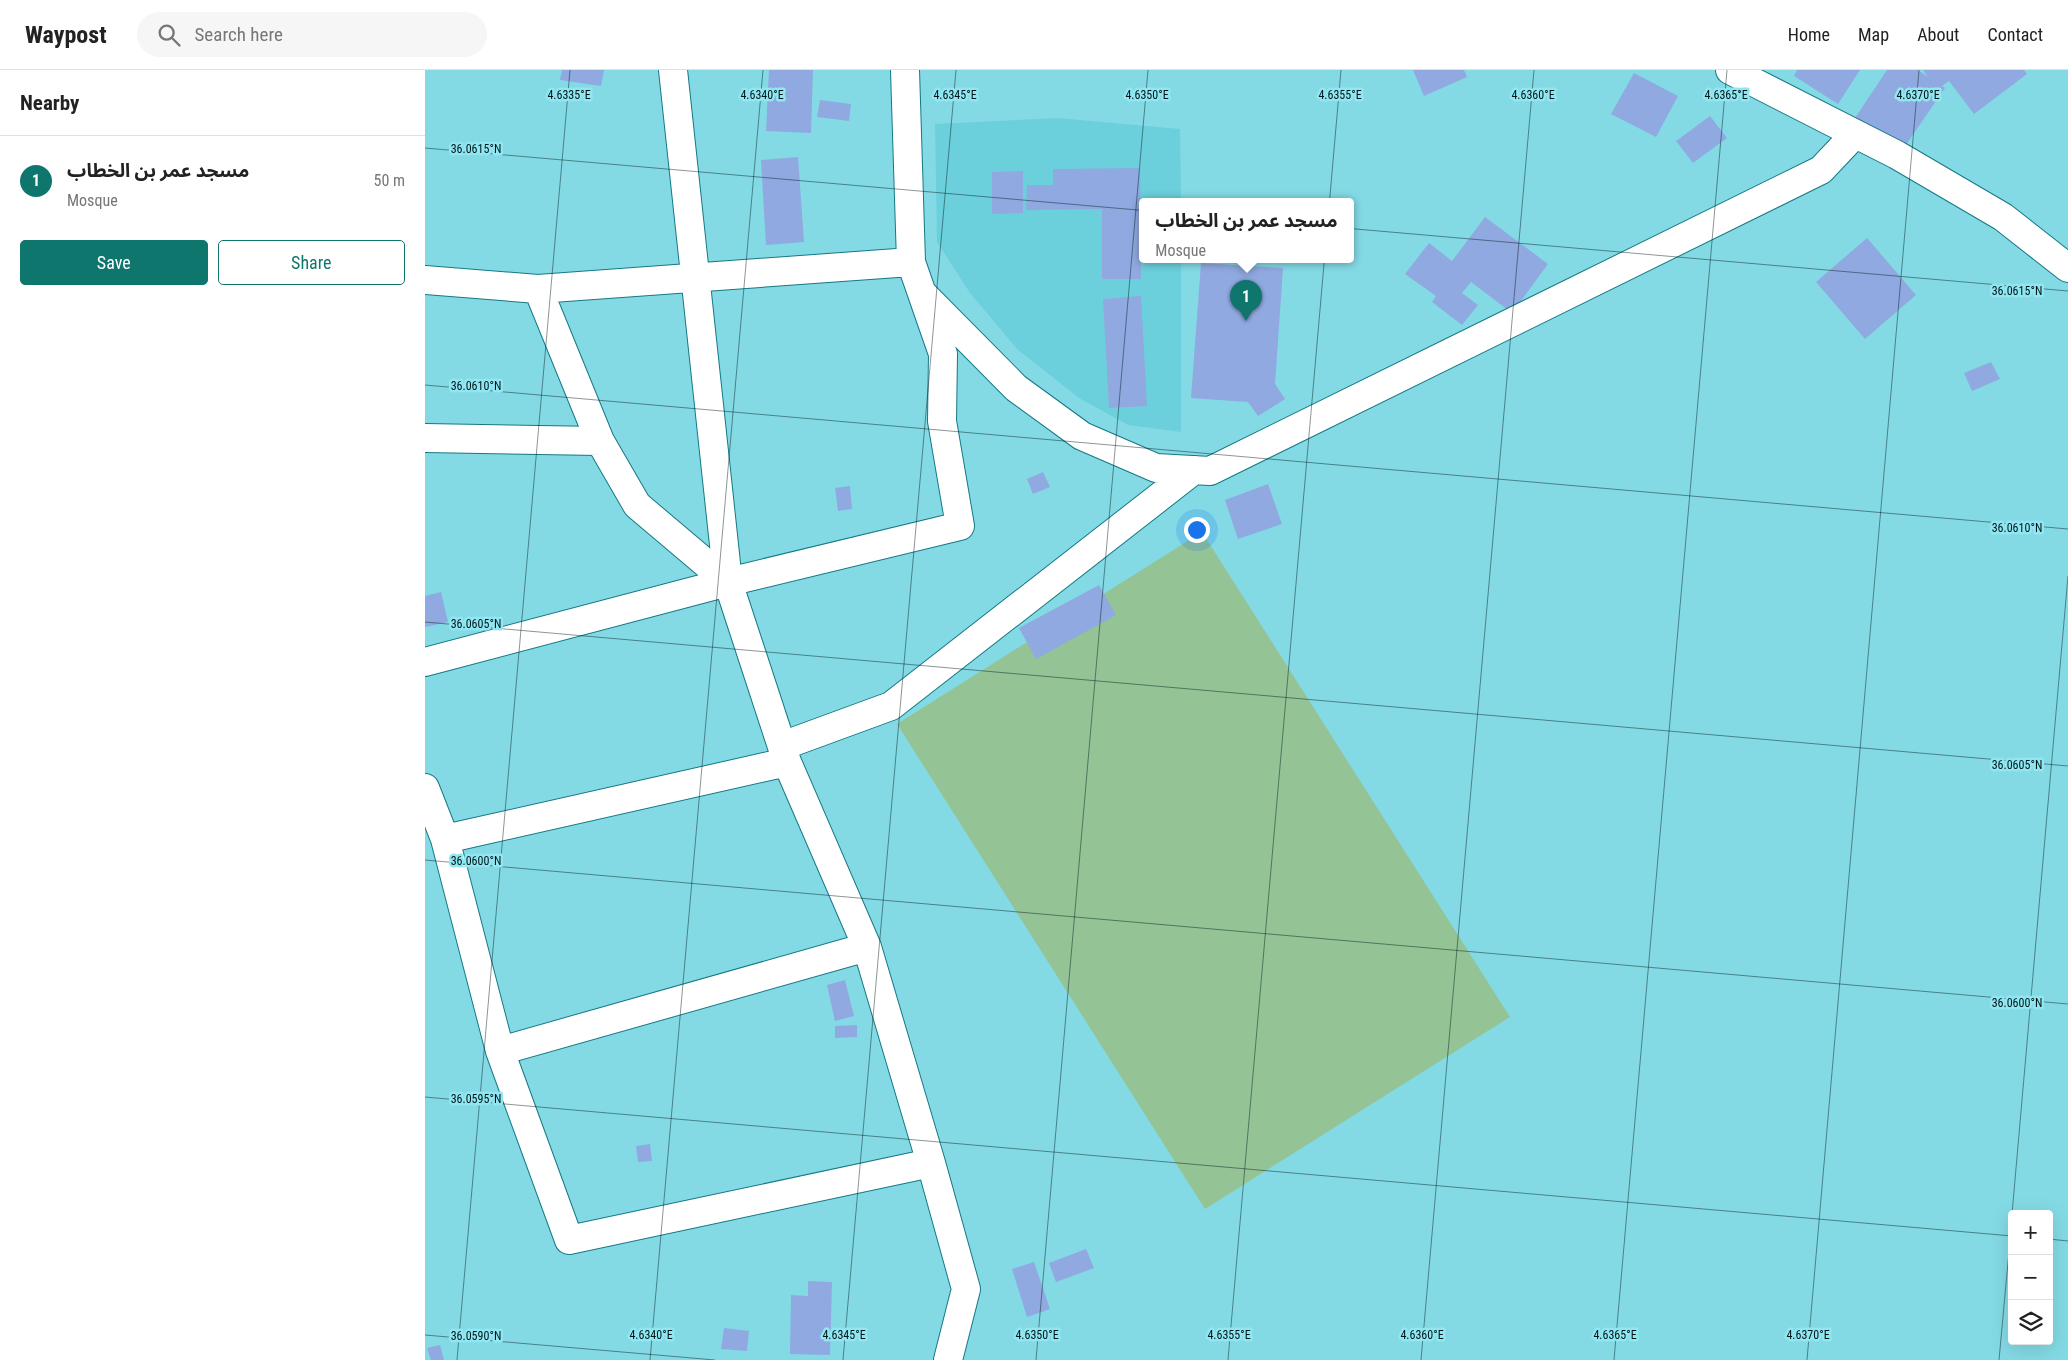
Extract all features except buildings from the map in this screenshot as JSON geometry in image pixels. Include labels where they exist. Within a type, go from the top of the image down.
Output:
[{"type":"street","points":[[673,70],[728,582],[784,754],[867,947],[931,1163],[966,1289],[947,1360]]},
{"type":"street","points":[[425,662],[728,582],[960,526],[942,421],[943,354],[911,262],[905,70]]},
{"type":"street","points":[[1730,70],[1897,155],[2003,217],[2068,268]]},
{"type":"street","points":[[922,293],[1016,388],[1082,436],[1156,468],[1210,471],[1821,170],[1855,134]]},
{"type":"street","points":[[425,280],[538,288],[911,262]]},
{"type":"street","points":[[538,288],[600,441],[637,505],[728,582]]},
{"type":"street","points":[[425,438],[600,441]]},
{"type":"street","points":[[445,839],[784,754],[891,706],[1194,470]]},
{"type":"street","points":[[425,788],[445,839],[501,1051],[569,1240],[931,1163]]},
{"type":"street","points":[[501,1051],[867,947]]},
{"type":"shaded area","points":[[1058,118],[1180,129],[1181,198],[1139,198],[1139,263],[1181,263],[1181,432],[1128,425],[1079,398],[1018,350],[970,293],[937,242],[935,124]]},
{"type":"green space","points":[[1202,532],[1510,1017],[1205,1209],[897,724]]},
{"type":"place","name":"مسجد عمر بن الخطاب","points":[[1246,321]]}]
